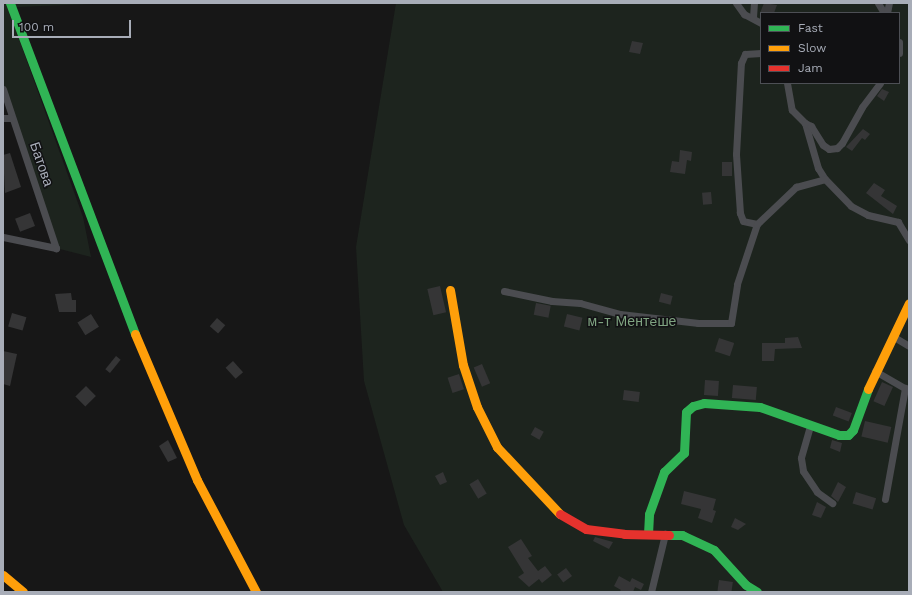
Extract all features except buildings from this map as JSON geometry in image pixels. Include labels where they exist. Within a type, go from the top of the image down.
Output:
[{"type":"street","points":[[10,3],[144,358],[197,480],[256,592]]},
{"type":"street","points":[[736,3],[744,14],[753,17],[760,22]]},
{"type":"street","points":[[753,17],[754,3]]},
{"type":"street","points":[[878,3],[884,12]]},
{"type":"street","points":[[757,224],[743,221],[740,213],[736,154],[741,63],[745,54],[760,53]]},
{"type":"street","points":[[787,84],[792,110],[805,123],[811,126],[823,145],[829,149],[837,148],[842,143],[862,107],[879,84]]},
{"type":"street","name":"Батова","points":[[3,89],[56,248],[3,237]]},
{"type":"street","points":[[3,118],[12,118]]},
{"type":"street","points":[[805,123],[818,168],[825,179],[851,206],[868,215],[898,222],[909,240]]},
{"type":"street","points":[[504,291],[552,301],[580,304],[620,314],[698,323],[731,323],[737,284],[757,224],[796,187],[825,179]]},
{"type":"street","points":[[450,290],[463,365],[476,407],[497,447],[556,512],[586,529],[624,534],[682,535],[714,550],[746,585],[757,592]]},
{"type":"street","points":[[648,534],[649,514],[664,472],[679,460],[684,453],[686,412],[693,406],[704,403],[760,407],[810,426],[842,436],[851,433],[875,371],[894,337],[909,303]]},
{"type":"street","points":[[894,337],[909,346]]},
{"type":"street","points":[[875,371],[907,389],[885,499]]},
{"type":"street","points":[[810,426],[801,458],[803,471],[817,492],[832,503]]},
{"type":"street","points":[[651,592],[665,534]]},
{"type":"street","points":[[3,575],[22,592]]},
{"type":"green space","points":[[3,3],[6,3],[83,217],[91,257],[56,248],[3,89]]},
{"type":"green space","points":[[15,3],[118,3],[16,7]]},
{"type":"green space","name":"м-т Ментeше","points":[[396,3],[909,3],[909,592],[443,592],[404,525],[364,381],[356,247]]},
{"type":"traffic: fast","points":[[10,3],[135,334]]},
{"type":"traffic: fast","points":[[648,534],[649,514],[664,472],[684,453],[686,412],[693,406],[704,403],[760,407],[839,435],[848,435],[853,430],[868,389]]},
{"type":"traffic: fast","points":[[669,535],[682,535],[714,550],[746,585],[757,592]]},
{"type":"traffic: slow","points":[[450,290],[463,365],[477,407],[497,447],[560,514]]},
{"type":"traffic: slow","points":[[868,389],[909,303]]},
{"type":"traffic: slow","points":[[135,334],[197,480],[256,592]]},
{"type":"traffic: slow","points":[[3,575],[23,592]]},
{"type":"traffic: jam","points":[[560,514],[586,529],[624,534],[669,535]]}]
